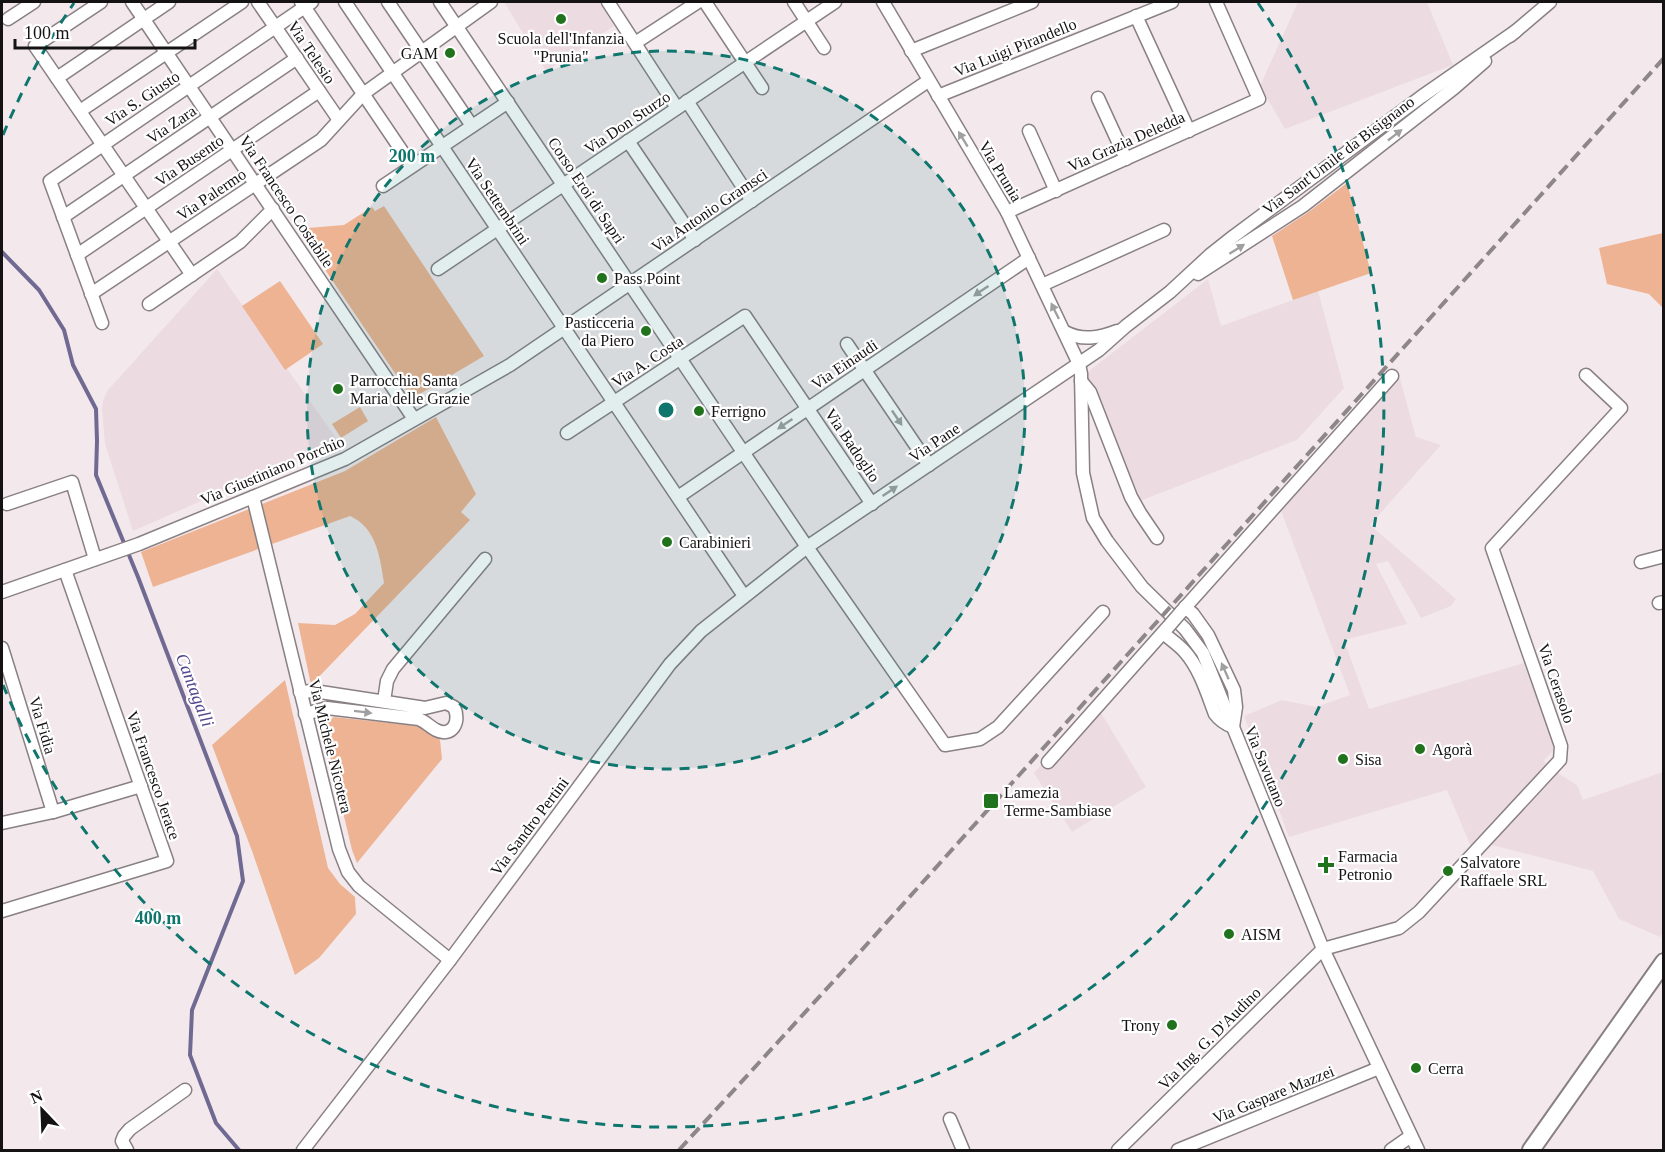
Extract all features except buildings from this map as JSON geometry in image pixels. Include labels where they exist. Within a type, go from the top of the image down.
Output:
[{"type":"street","points":[[8,19],[34,2]]},
{"type":"street","points":[[101,2],[35,46],[192,274]]},
{"type":"street","name":"Via Francesco Costabile","points":[[132,2],[414,419]]},
{"type":"street","points":[[57,78],[169,2]]},
{"type":"street","points":[[80,111],[242,2]]},
{"type":"street","name":"Via Telesio","points":[[258,2],[339,120]]},
{"type":"street","name":"Via Settembrini","points":[[345,2],[744,596]]},
{"type":"street","points":[[388,2],[472,126]]},
{"type":"street","name":"Corso Eroi di Sapri","points":[[440,2],[807,547],[945,745],[980,739],[999,727],[1103,612]]},
{"type":"street","name":"Via Palermo","points":[[91,294],[321,140],[363,94],[491,2]]},
{"type":"street","points":[[608,2],[635,43],[752,201]]},
{"type":"street","points":[[635,43],[698,2]]},
{"type":"street","points":[[705,2],[762,88]]},
{"type":"street","points":[[794,2],[824,48]]},
{"type":"street","name":"Via Don Sturzo","points":[[438,269],[835,2]]},
{"type":"street","name":"Via Prunia","points":[[883,2],[1007,212],[1065,332],[1079,364],[1081,381]]},
{"type":"street","points":[[912,51],[1032,2]]},
{"type":"street","name":"Via Luigi Pirandello","points":[[938,96],[1172,2]]},
{"type":"street","name":"Via Grazia Deledda","points":[[1007,212],[1259,99],[1216,2]]},
{"type":"street","name":"Via Sant'Umile da Bisignano","points":[[1126,326],[1170,292],[1234,236],[1421,97],[1516,31],[1550,2]]},
{"type":"street","points":[[306,3],[363,94],[412,166]]},
{"type":"street","name":"Via S. Giusto","points":[[63,217],[50,181],[275,27],[306,3]]},
{"type":"street","points":[[1136,16],[1189,131]]},
{"type":"street","name":"Via Zara","points":[[63,217],[297,58]]},
{"type":"street","name":"Via Antonio Gramsci","points":[[414,419],[510,365],[928,81]]},
{"type":"street","name":"Via Busento","points":[[77,255],[319,92]]},
{"type":"street","points":[[1098,98],[1126,159]]},
{"type":"street","points":[[383,186],[508,102]]},
{"type":"street","points":[[1029,131],[1056,190]]},
{"type":"street","points":[[628,141],[695,240]]},
{"type":"street","points":[[149,304],[240,242],[273,209]]},
{"type":"street","points":[[63,217],[102,323]]},
{"type":"street","points":[[1042,285],[1164,230]]},
{"type":"street","name":"Via Einaudi","points":[[678,497],[1029,258]]},
{"type":"street","name":"Via A. Costa","points":[[567,433],[745,316]]},
{"type":"street","name":"Via Badoglio","points":[[745,316],[872,504]]},
{"type":"street","points":[[1065,332],[1078,337],[1100,337],[1126,326]]},
{"type":"street","name":"Via Pane","points":[[807,547],[1046,387],[1099,350],[1126,326]]},
{"type":"street","points":[[848,344],[929,465]]},
{"type":"street","name":"Via Cerasolo","points":[[1323,949],[1399,928],[1419,912],[1560,760],[1561,746],[1492,548],[1621,408],[1586,375]]},
{"type":"street","points":[[1048,762],[1392,376]]},
{"type":"street","points":[[1081,381],[1090,392],[1131,497],[1157,537]]},
{"type":"street","name":"Via Savutano","points":[[1081,381],[1083,473],[1093,518],[1107,541],[1142,587],[1185,629],[1203,653],[1323,949],[1418,1150]]},
{"type":"street","points":[[1046,387],[1057,383],[1067,383],[1076,390],[1081,404]]},
{"type":"street","name":"Via Giustiniano Porchio","points":[[100,557],[140,544],[345,459],[414,419]]},
{"type":"street","points":[[2,592],[100,557],[72,482],[7,504]]},
{"type":"street","name":"Via Michele Nicotera","points":[[253,497],[339,849],[348,872],[368,895],[450,960]]},
{"type":"street","name":"Via Sandro Pertini","points":[[303,1150],[450,960],[670,664],[701,631],[807,547]]},
{"type":"street","points":[[1641,562],[1664,556]]},
{"type":"street","points":[[384,701],[387,681],[393,669],[485,559]]},
{"type":"street","name":"Via Francesco Jerace","points":[[2,911],[167,861],[65,570]]},
{"type":"street","points":[[1166,630],[1198,671],[1215,714],[1225,724],[1233,727],[1236,707],[1234,690],[1200,622],[1183,610]]},
{"type":"street","name":"Via Fidia","points":[[2,648],[53,812]]},
{"type":"street","points":[[300,692],[314,691],[425,708],[450,704],[456,710],[457,722],[454,727],[444,732],[419,719],[327,708],[305,714]]},
{"type":"street","points":[[2,823],[53,812],[141,786]]},
{"type":"street","name":"Via Ing. G. D'Audino","points":[[1118,1150],[1323,949]]},
{"type":"street","points":[[1531,1150],[1664,962]]},
{"type":"street","name":"Via Gaspare Mazzei","points":[[1178,1150],[1379,1068]]},
{"type":"street","points":[[127,1150],[122,1141],[130,1129],[185,1090]]},
{"type":"street","points":[[950,1119],[963,1150]]},
{"type":"street","points":[[1391,1150],[1412,1136]]},
{"type":"shaded area","points":[[504,2],[599,2],[614,26],[546,71]]},
{"type":"shaded area","points":[[1298,2],[1427,2],[1453,65],[1285,129],[1260,86]]},
{"type":"shaded area","points":[[1347,183],[1371,273],[1293,300],[1272,236]]},
{"type":"shaded area","points":[[384,206],[484,356],[418,395],[409,394],[301,234],[308,228],[344,225],[372,207],[375,211]]},
{"type":"shaded area","points":[[1663,233],[1663,308],[1649,294],[1607,284],[1599,248]]},
{"type":"shaded area","points":[[217,269],[338,441],[133,531],[105,444],[103,400],[108,390]]},
{"type":"shaded area","points":[[1208,279],[1221,326],[1318,291],[1344,388],[1297,440],[1127,506],[1087,405],[1085,374]]},
{"type":"shaded area","points":[[280,281],[323,344],[285,370],[242,306]]},
{"type":"shaded area","points":[[1397,368],[1416,437],[1441,445],[1370,525],[1456,599],[1451,606],[1421,618],[1388,561],[1376,564],[1407,624],[1344,640],[1369,709],[1524,663],[1554,746],[1553,751],[1544,760],[1547,766],[1577,785],[1583,800],[1663,772],[1663,933],[1660,937],[1619,919],[1593,871],[1492,845],[1477,861],[1447,790],[1289,837],[1244,716],[1282,700],[1316,707],[1350,695],[1277,500]]},
{"type":"shaded area","points":[[360,407],[368,421],[341,438],[332,424]]},
{"type":"shaded area","points":[[436,417],[476,494],[461,512],[470,520],[311,685],[298,623],[335,625],[355,614],[384,583],[376,545],[372,536],[359,521],[350,516],[153,587],[141,552],[345,471]]},
{"type":"shaded area","points":[[285,680],[328,868],[340,884],[355,897],[356,914],[319,958],[295,975],[212,745]]},
{"type":"shaded area","points":[[1095,703],[1146,787],[1072,832],[1034,773]]},
{"type":"shaded area","points":[[334,717],[418,726],[440,740],[442,759],[357,863],[324,732],[324,725]]},
{"type":"waterway","name":"Cantagalli","points":[[2,252],[39,290],[64,330],[73,365],[96,409],[96,475],[138,577],[237,836],[243,881],[192,1010],[190,1055],[216,1123],[239,1150]]},
{"type":"railway","points":[[679,1150],[842,972],[1664,58]]},
{"type":"place","name":"Scuola dell'Infanzia \"Prunia\"","points":[[561,19]]},
{"type":"place","name":"GAM","points":[[450,53]]},
{"type":"place","name":"Pass Point","points":[[602,278]]},
{"type":"place","name":"Pasticceria da Piero","points":[[646,331]]},
{"type":"place","name":"Parrocchia Santa Maria delle Grazie","points":[[338,389]]},
{"type":"place","name":"Ferrigno","points":[[699,411]]},
{"type":"place","name":"Carabinieri","points":[[667,542]]},
{"type":"place","name":"Agorà","points":[[1420,749]]},
{"type":"place","name":"Sisa","points":[[1343,759]]},
{"type":"place","name":"Lamezia Terme-Sambiase","points":[[991,801]]},
{"type":"place","name":"Farmacia Petronio","points":[[1326,865]]},
{"type":"place","name":"Salvatore Raffaele SRL","points":[[1448,871]]},
{"type":"place","name":"AISM","points":[[1229,934]]},
{"type":"place","name":"Trony","points":[[1172,1025]]},
{"type":"place","name":"Cerra","points":[[1416,1068]]}]
